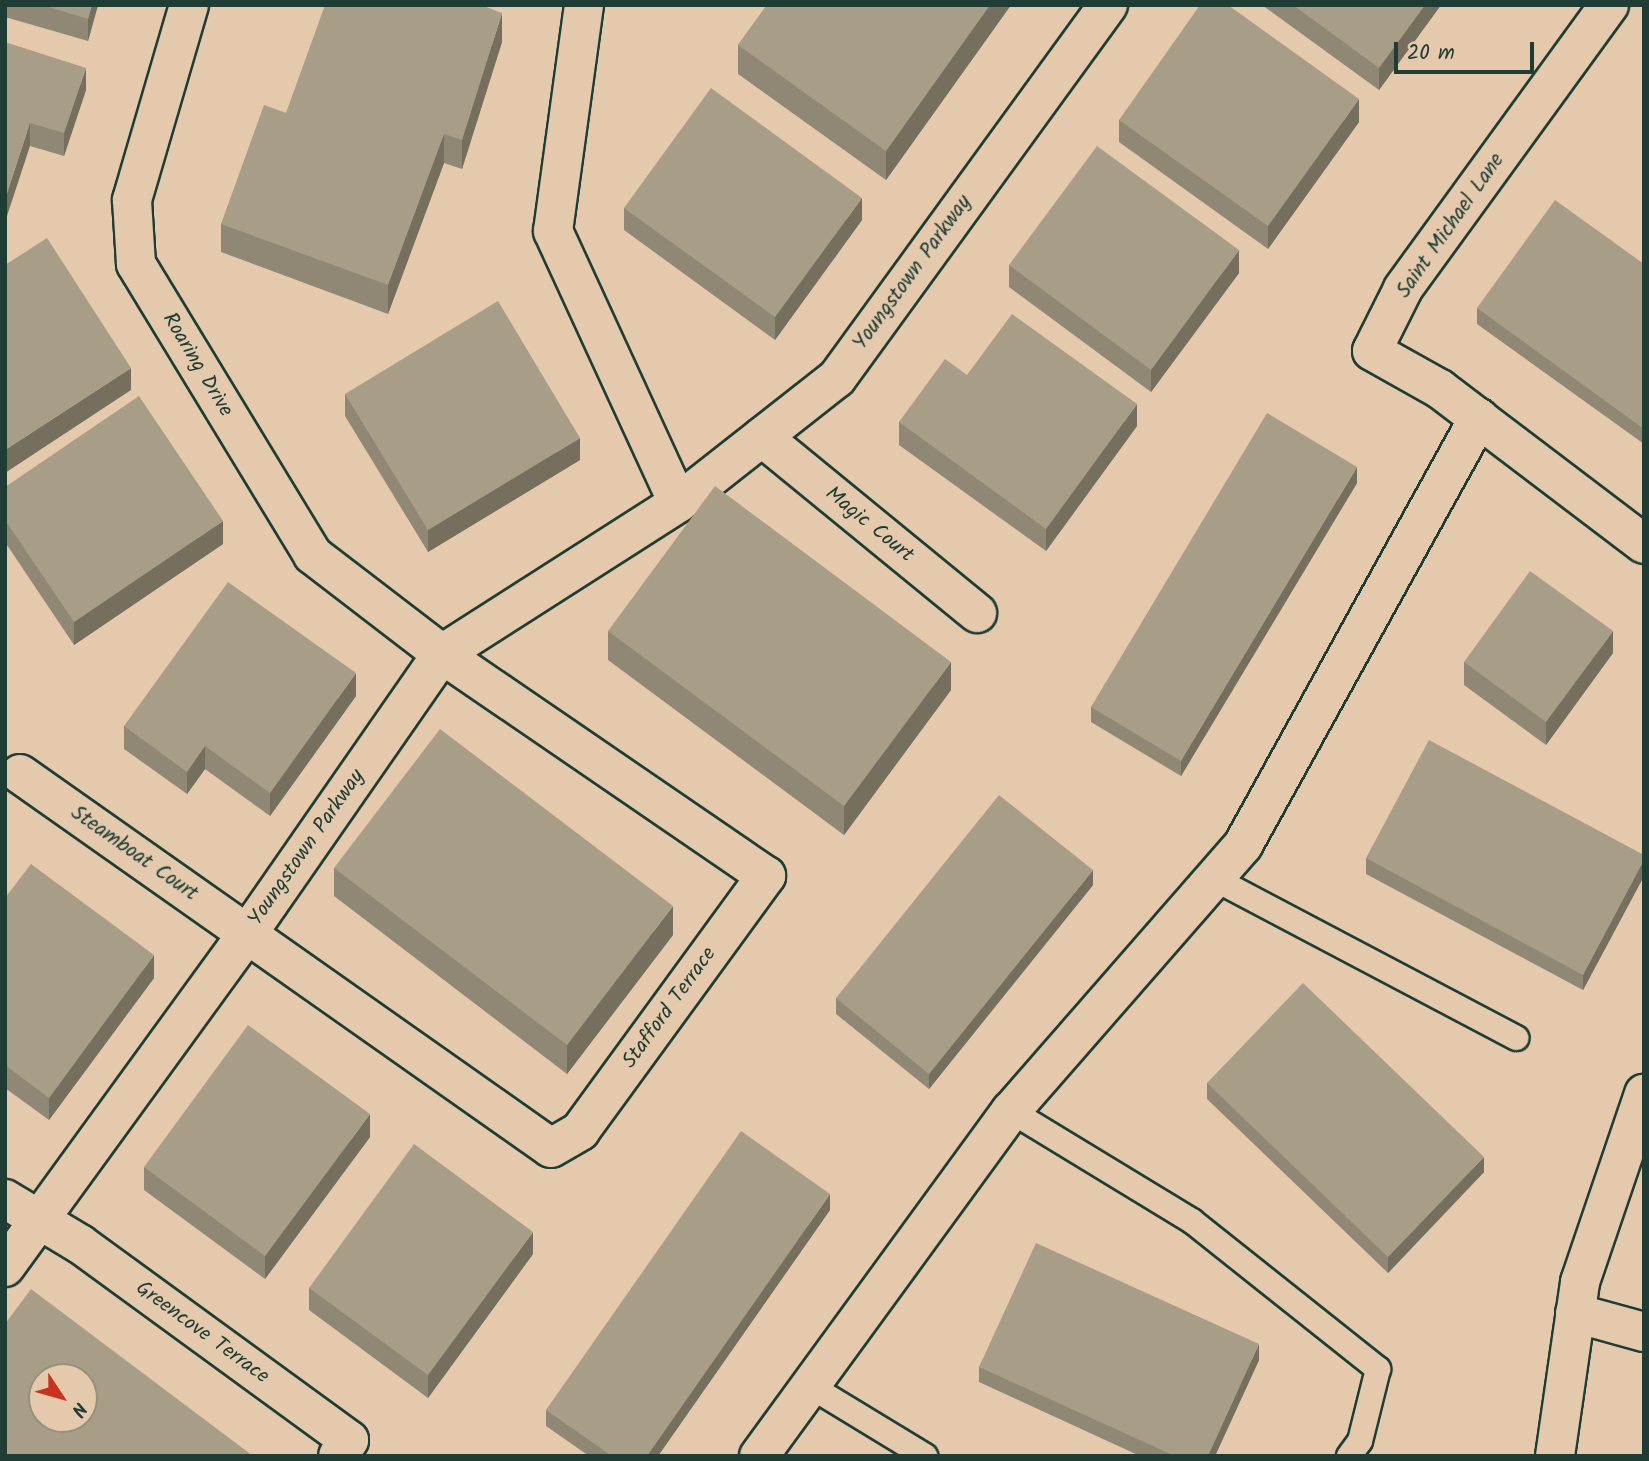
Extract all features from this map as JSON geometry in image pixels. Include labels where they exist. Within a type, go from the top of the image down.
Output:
[{"type":"street","name":"Roaring Drive","points":[[189,5],[132,200],[135,264],[313,555],[442,654]]},
{"type":"street","points":[[584,5],[553,231],[678,503]]},
{"type":"street","name":"Youngstown Parkway","points":[[5,1267],[248,933],[442,654],[678,503],[837,378],[1108,5]]},
{"type":"street","name":"Saint Michael Lane","points":[[1609,5],[1403,289],[1372,351],[1479,418],[1644,544]]},
{"type":"street","points":[[759,1456],[1011,1111],[1242,845],[1479,418]]},
{"type":"street","name":"Magic Court","points":[[762,437],[977,613]]},
{"type":"street","name":"Stafford Terrace","points":[[248,933],[551,1148],[580,1131],[766,876],[442,654]]},
{"type":"street","name":"Steamboat Court","points":[[20,774],[248,933]]},
{"type":"street","points":[[1555,1456],[1580,1282],[1644,1094]]},
{"type":"street","points":[[5,1199],[36,1221]]},
{"type":"street","name":"Greencove Terrace","points":[[36,1221],[80,1244],[349,1440],[338,1456]]},
{"type":"street","points":[[1575,1313],[1644,1332]]},
{"type":"lane","points":[[1213,878],[1516,1038]]},
{"type":"lane","points":[[1011,1111],[1192,1221],[1378,1369],[1360,1441],[1349,1456]]},
{"type":"lane","points":[[810,1386],[925,1456]]},
{"type":"building","points":[[42,5],[92,5],[88,19]]},
{"type":"building","points":[[325,5],[481,5],[502,13],[462,140],[444,134],[388,285],[221,224],[264,105],[286,113]]},
{"type":"building","points":[[767,5],[990,5],[886,151],[738,45]]},
{"type":"building","points":[[1200,5],[1228,5],[1359,99],[1268,226],[1119,120]]},
{"type":"building","points":[[1293,5],[1425,5],[1379,68]]},
{"type":"building","points":[[5,42],[86,68],[64,133],[30,123],[5,199]]},
{"type":"building","points":[[711,88],[862,198],[775,317],[624,208]]},
{"type":"building","points":[[1097,146],[1239,250],[1151,370],[1009,265]]},
{"type":"building","points":[[1555,200],[1644,264],[1644,429],[1477,308]]},
{"type":"building","points":[[47,238],[131,368],[5,450],[5,265]]},
{"type":"building","points":[[498,301],[580,438],[428,530],[345,394]]},
{"type":"building","points":[[1012,314],[1137,404],[1046,529],[899,422],[945,359],[967,375]]},
{"type":"building","points":[[139,396],[223,521],[74,622],[5,520],[5,487]]},
{"type":"building","points":[[1267,413],[1357,467],[1181,761],[1091,707]]},
{"type":"building","points":[[715,486],[951,662],[844,806],[608,631]]},
{"type":"building","points":[[1530,571],[1613,631],[1546,722],[1464,662]]},
{"type":"building","points":[[228,582],[356,673],[270,793],[205,746],[187,772],[124,726]]},
{"type":"building","points":[[440,729],[673,906],[567,1045],[334,868]]},
{"type":"building","points":[[1429,740],[1644,855],[1644,860],[1583,975],[1366,858]]},
{"type":"building","points":[[999,795],[1093,870],[929,1074],[836,998]]},
{"type":"building","points":[[31,864],[154,955],[49,1098],[5,1065],[5,898]]},
{"type":"building","points":[[1303,983],[1484,1157],[1388,1257],[1207,1083]]},
{"type":"building","points":[[248,1025],[370,1114],[265,1256],[144,1167]]},
{"type":"building","points":[[741,1131],[830,1194],[647,1456],[612,1456],[546,1410]]},
{"type":"building","points":[[414,1144],[533,1232],[428,1375],[309,1288]]},
{"type":"building","points":[[1036,1243],[1259,1344],[1208,1456],[1175,1456],[979,1367]]},
{"type":"building","points":[[31,1289],[253,1456],[5,1456],[5,1324]]}]
